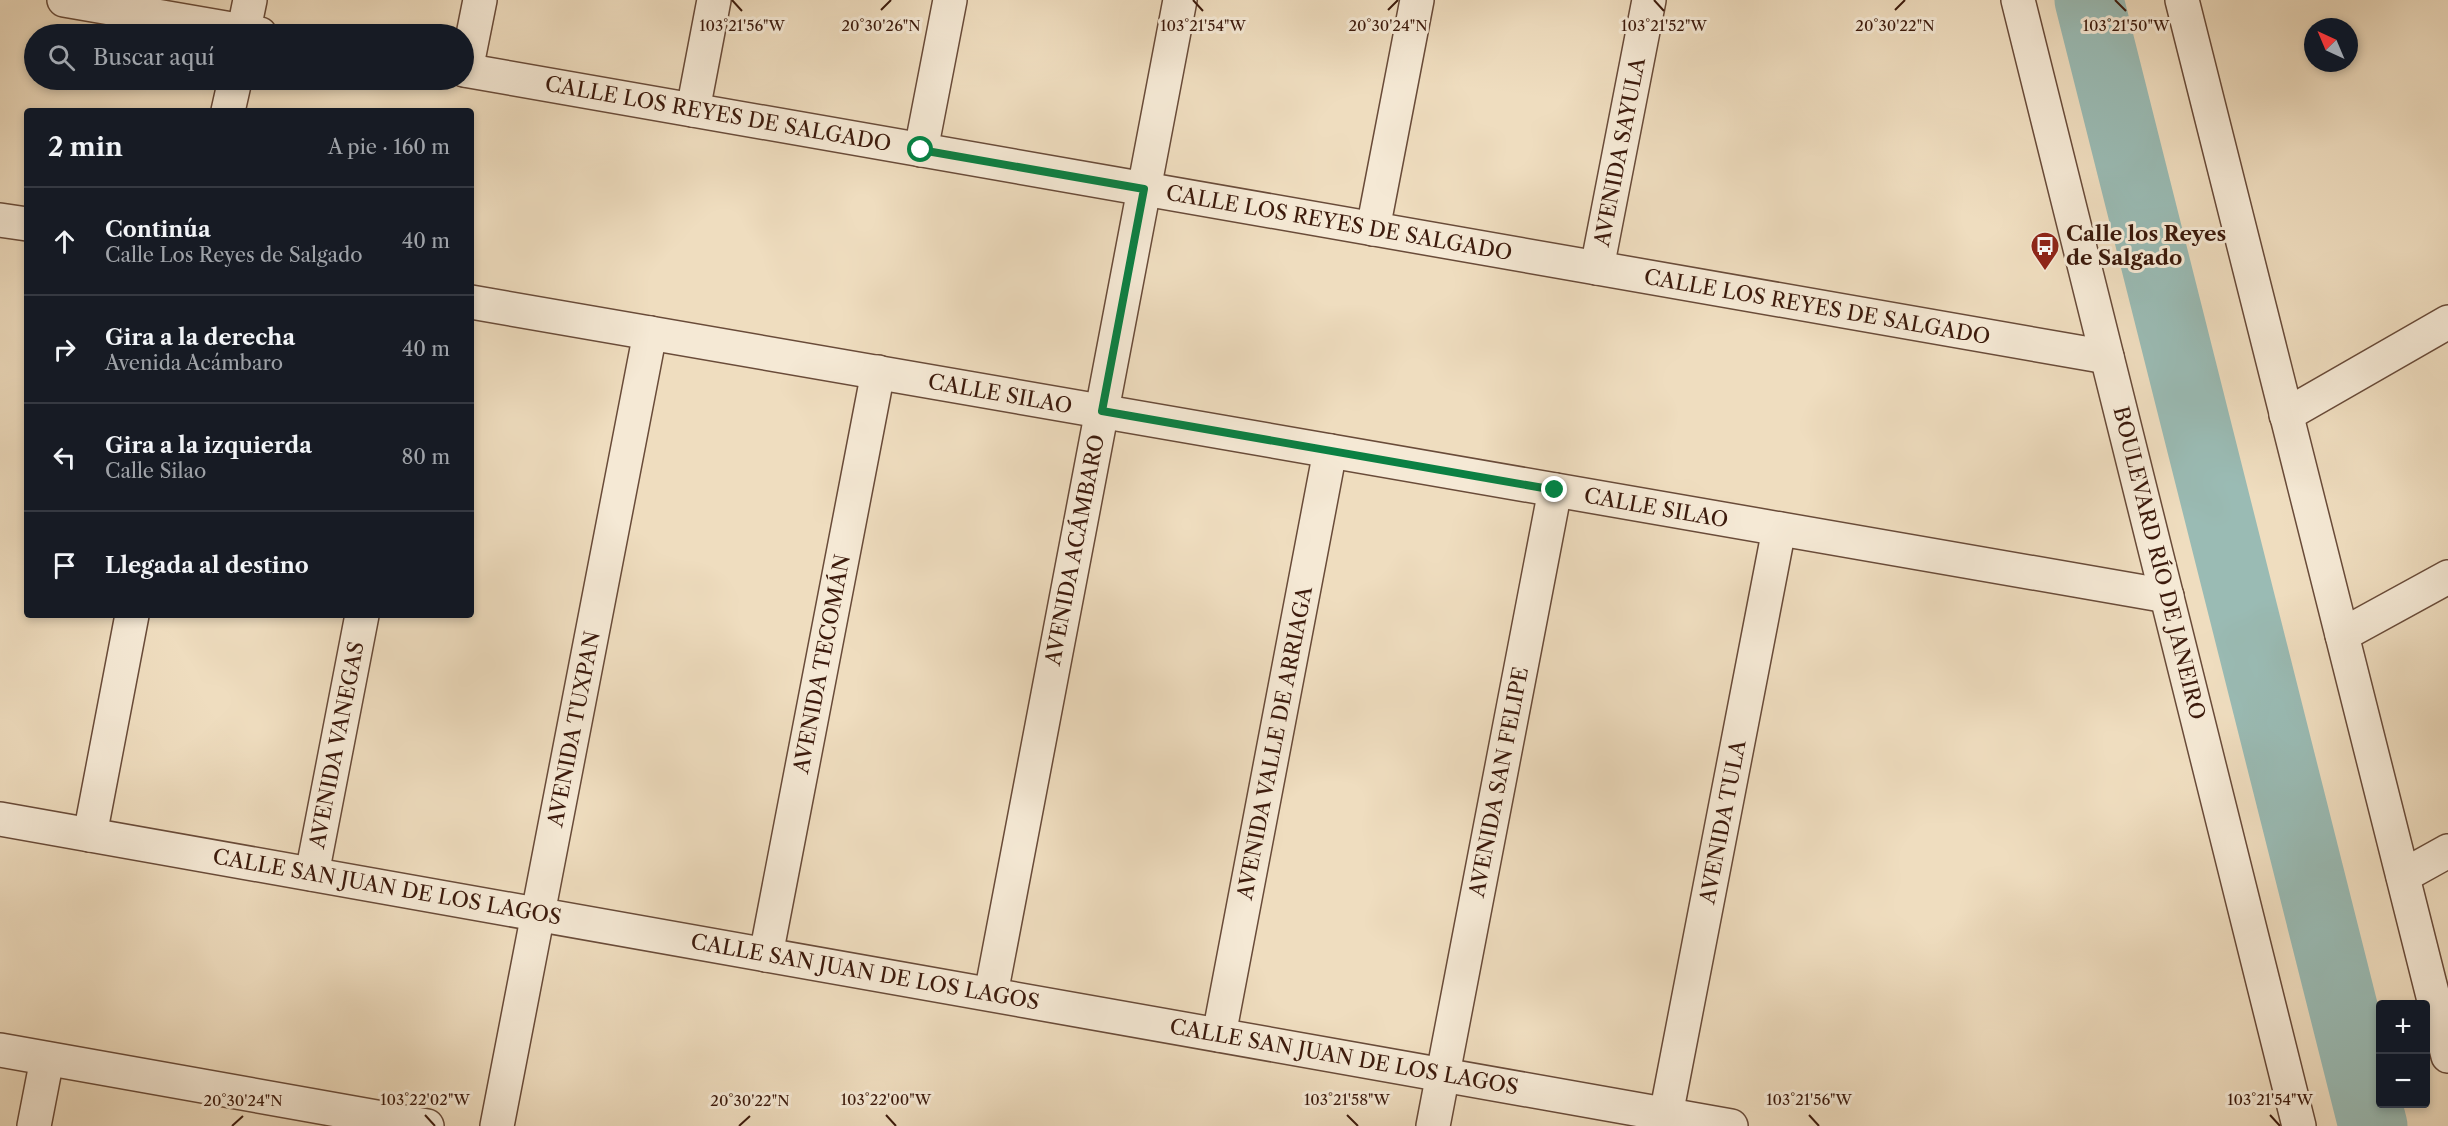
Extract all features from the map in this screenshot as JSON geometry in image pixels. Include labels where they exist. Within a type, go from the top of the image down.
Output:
[{"type":"street","points":[[64,0],[195,24]]},
{"type":"street","points":[[249,24],[250,0]]},
{"type":"street","points":[[474,28],[480,0]]},
{"type":"street","points":[[693,110],[714,0]]},
{"type":"street","points":[[921,150],[950,0]]},
{"type":"street","name":"AVENIDA ACÁMBARO","points":[[991,994],[1180,0]]},
{"type":"street","points":[[1373,229],[1417,0]]},
{"type":"street","name":"AVENIDA SAYULA","points":[[1597,268],[1649,0]]},
{"type":"street","name":"BOULEVARD RÍO DE JANEIRO","points":[[2018,0],[2299,1126]]},
{"type":"street","points":[[2182,0],[2448,1056]]},
{"type":"street","name":"CALLE LOS REYES DE SALGADO","points":[[474,72],[2108,357]]},
{"type":"street","points":[[229,108],[233,90]]},
{"type":"street","points":[[0,220],[24,224]]},
{"type":"street","name":"CALLE SILAO","points":[[474,303],[2167,597]]},
{"type":"street","points":[[2286,416],[2448,322]]},
{"type":"street","name":"AVENIDA TUXPAN","points":[[497,1126],[650,333]]},
{"type":"street","name":"AVENIDA TECOMÁN","points":[[766,955],[878,372]]},
{"type":"street","name":"AVENIDA VALLE DE ARRIAGA","points":[[1219,1035],[1330,451]]},
{"type":"street","name":"AVENIDA SAN FELIPE","points":[[1433,1126],[1555,490]]},
{"type":"street","name":"AVENIDA TULA","points":[[1666,1115],[1779,529]]},
{"type":"street","points":[[2342,635],[2448,577]]},
{"type":"street","points":[[90,835],[131,618]]},
{"type":"street","name":"AVENIDA VANEGAS","points":[[312,874],[361,618]]},
{"type":"street","name":"CALLE SAN JUAN DE LOS LAGOS","points":[[0,819],[1731,1126]]},
{"type":"street","points":[[2403,876],[2448,851]]},
{"type":"street","points":[[0,1050],[47,1059],[266,1112],[427,1126]]},
{"type":"street","points":[[34,1126],[47,1059]]},
{"type":"waterway","points":[[2089,0],[2373,1126]]},
{"type":"place","name":"Calle los Reyes de Salgado","points":[[2045,272]]},
{"type":"route","points":[[921,150],[1144,189],[1102,411],[1555,490]]}]
